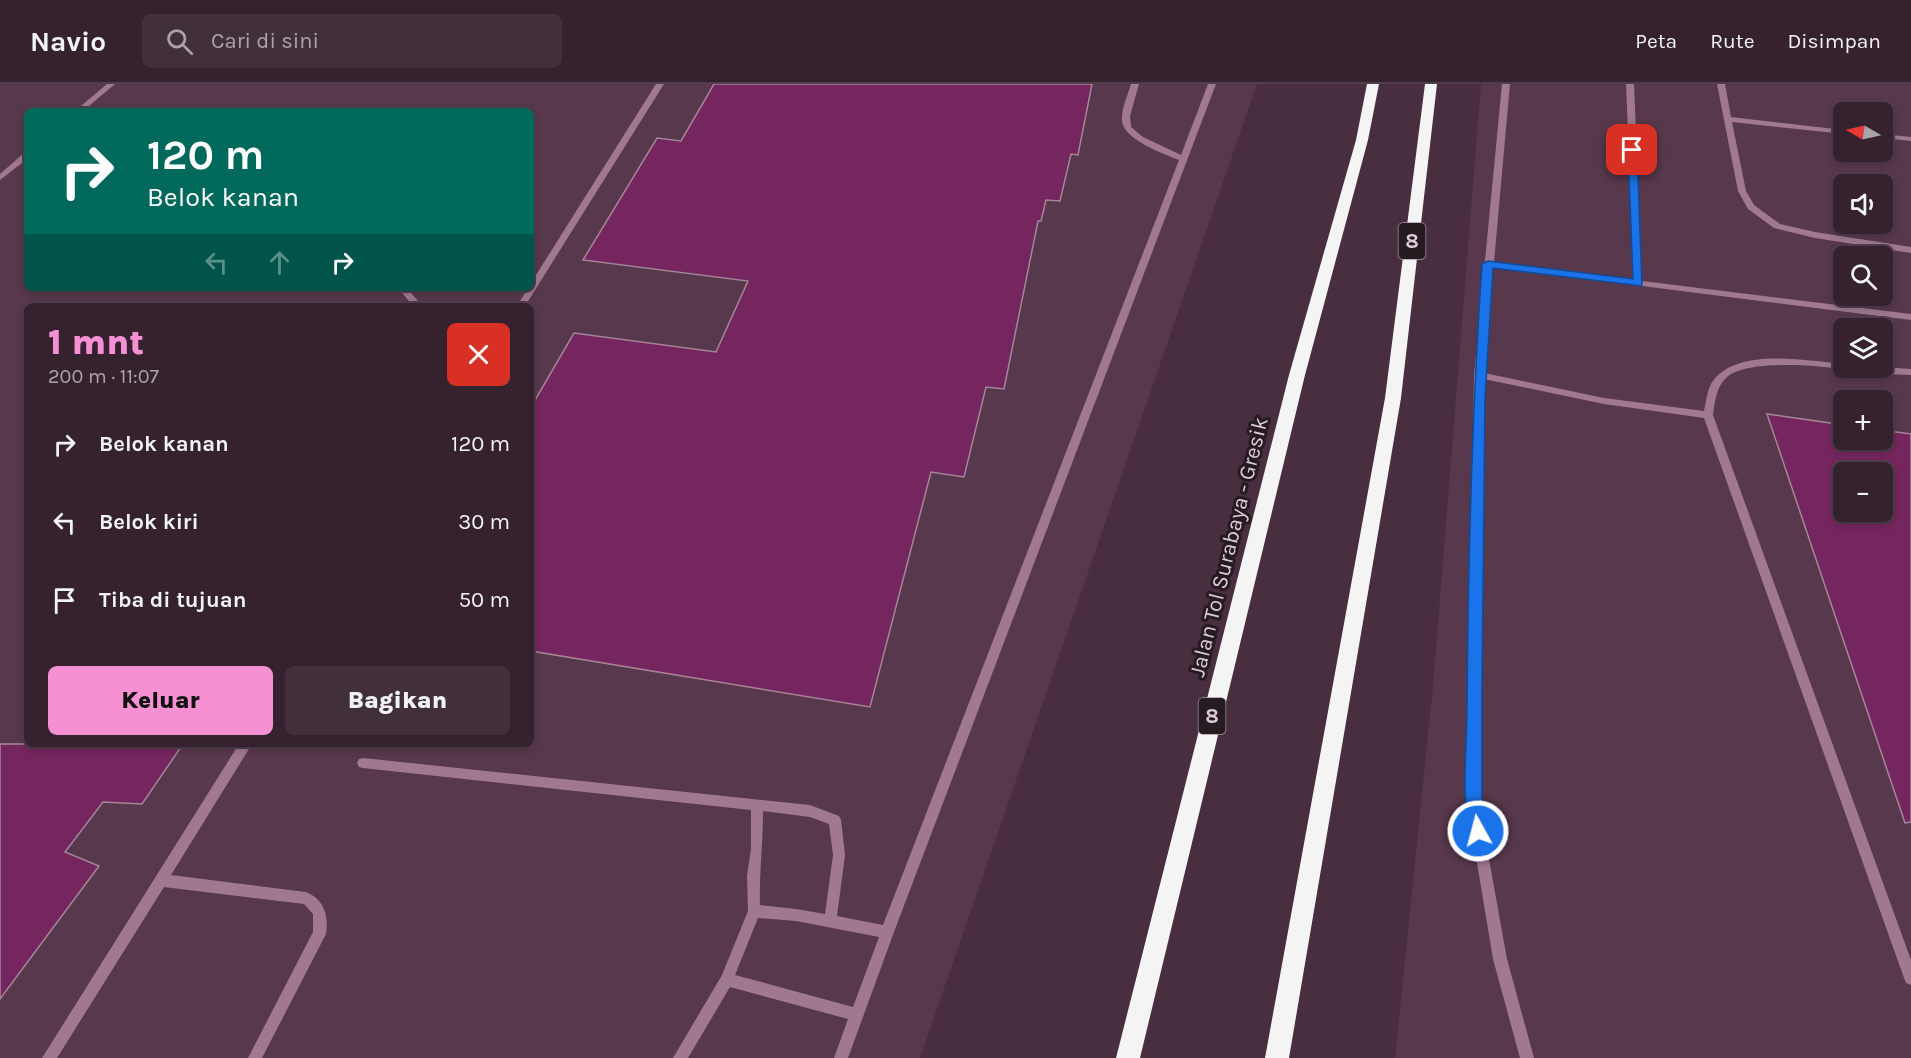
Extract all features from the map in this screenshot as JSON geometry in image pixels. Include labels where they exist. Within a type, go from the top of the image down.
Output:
[{"type":"highway","name":"Jalan Tol Surabaya - Gresik","points":[[1128,1058],[1297,375],[1362,140],[1373,84]]},
{"type":"highway","name":"8","points":[[1277,1058],[1393,398],[1431,84]]},
{"type":"street","points":[[83,108],[111,84]]},
{"type":"street","points":[[534,285],[660,84]]},
{"type":"street","points":[[1135,84],[1126,123],[1130,132],[1149,144],[1183,159]]},
{"type":"street","points":[[841,1058],[887,932],[1212,84]]},
{"type":"street","points":[[1506,84],[1479,375],[1474,809],[1500,959],[1527,1058]]},
{"type":"street","points":[[1630,84],[1638,283]]},
{"type":"street","points":[[1721,84],[1742,191],[1750,207],[1777,226],[1815,235],[1911,250]]},
{"type":"street","points":[[1728,119],[1833,131]]},
{"type":"street","points":[[1893,137],[1911,139]]},
{"type":"street","points":[[0,178],[24,158]]},
{"type":"street","points":[[1488,264],[1911,317]]},
{"type":"street","points":[[405,291],[415,303]]},
{"type":"street","points":[[1833,366],[1764,362],[1731,369],[1716,383],[1708,415],[1911,978]]},
{"type":"street","points":[[1893,371],[1911,372]]},
{"type":"street","points":[[1479,375],[1604,401],[1708,415]]},
{"type":"street","points":[[49,1058],[244,747]]},
{"type":"street","points":[[363,763],[810,811],[836,820],[839,855],[830,922]]},
{"type":"street","points":[[680,1058],[727,979],[754,911],[753,876],[757,849],[757,805]]},
{"type":"street","points":[[161,880],[306,898],[315,903],[320,910],[322,921],[319,934],[255,1058]]},
{"type":"street","points":[[754,911],[887,932]]},
{"type":"street","points":[[727,979],[857,1015]]},
{"type":"shaded area","points":[[0,84],[1257,84],[920,1058],[0,1058]]},
{"type":"shaded area","points":[[1481,84],[1911,84],[1911,1058],[1395,1058],[1433,686]]},
{"type":"building","points":[[714,84],[1092,84],[1078,155],[1071,154],[1060,201],[1046,200],[1041,221],[1038,221],[1004,389],[986,387],[964,477],[931,472],[870,707],[534,651],[534,402],[574,333],[716,352],[748,281],[583,260],[657,138],[681,141]]},
{"type":"building","points":[[1767,414],[1833,423],[1833,450],[1893,450],[1893,432],[1911,434],[1911,822],[1905,823]]},
{"type":"building","points":[[0,744],[24,744],[24,747],[181,747],[142,804],[103,802],[65,852],[99,866],[0,999]]},
{"type":"route","points":[[1478,831],[1474,809],[1474,688],[1479,375],[1488,264],[1638,283],[1632,150]]}]
